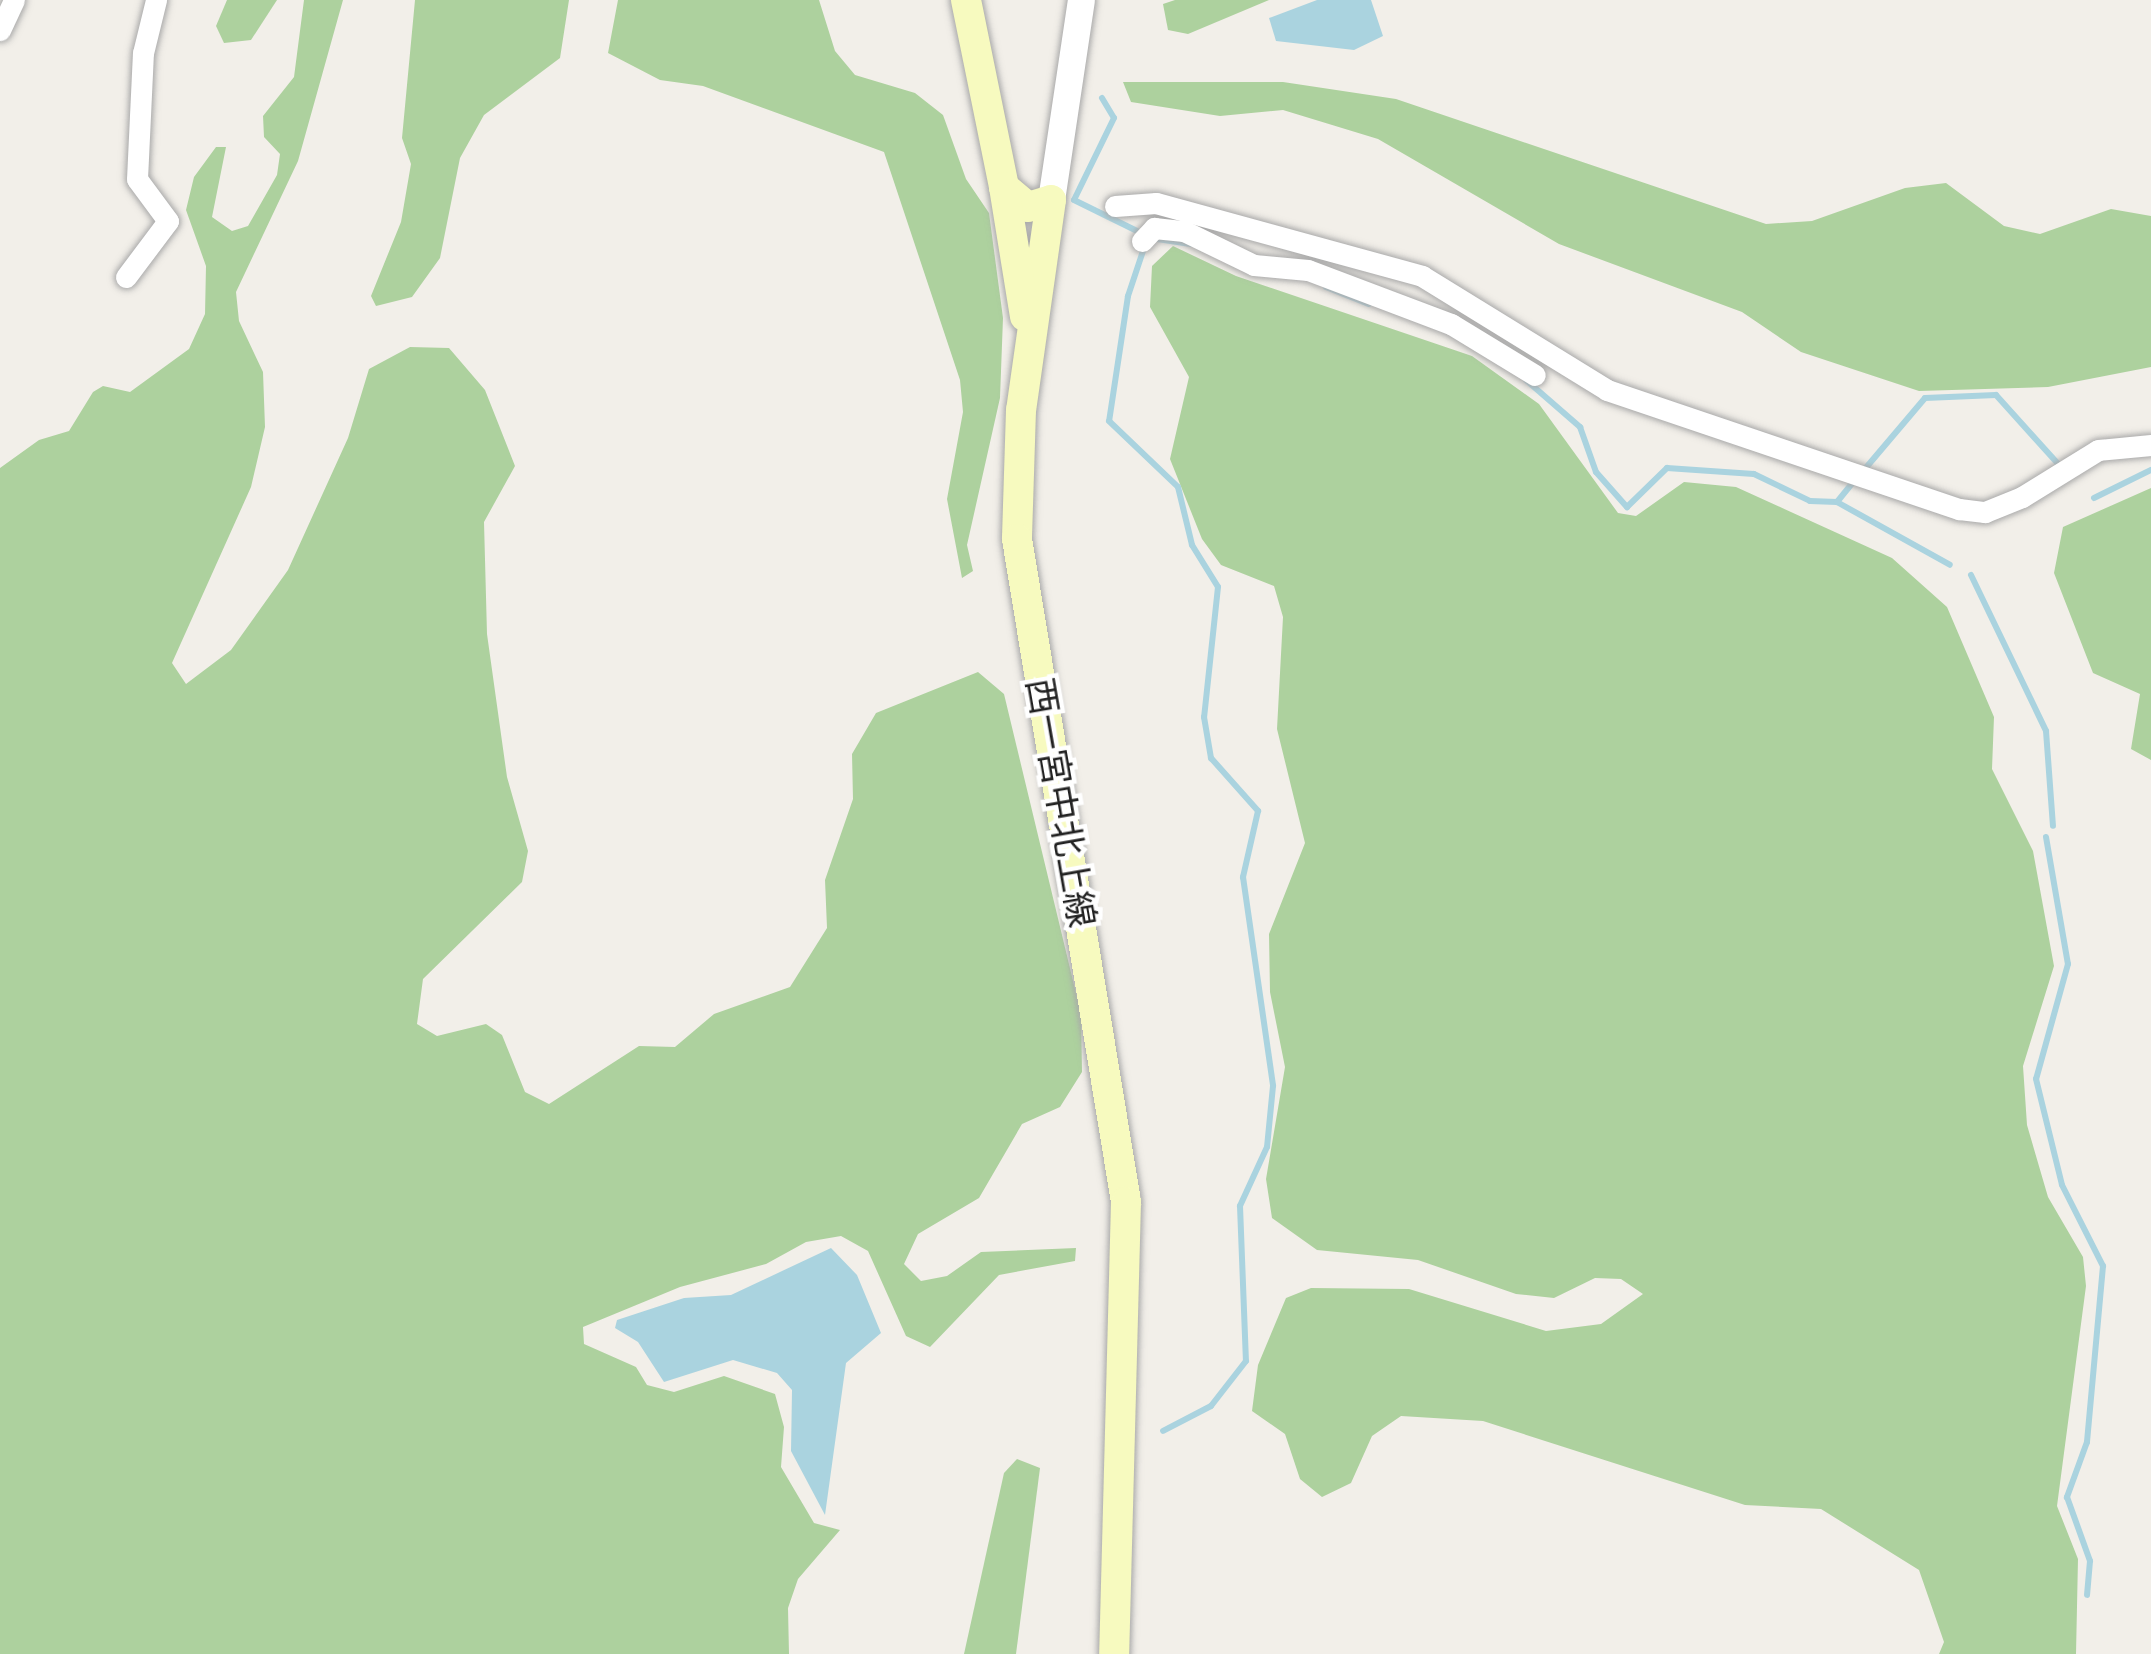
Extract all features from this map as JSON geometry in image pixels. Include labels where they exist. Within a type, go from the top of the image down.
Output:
[{"type":"main road","points":[[966,0],[1031,339]]},
{"type":"main road","points":[[1004,188],[1028,207],[1051,200]]},
{"type":"main road","name":"西一宮中北上線","points":[[1051,200],[1031,339],[1017,539],[1126,1202],[1114,1654]]},
{"type":"street","points":[[0,30],[14,0]]},
{"type":"street","points":[[126,278],[168,221],[137,179],[143,53],[156,0]]},
{"type":"street","points":[[1051,200],[1081,0]]},
{"type":"street","points":[[1115,206],[1156,202],[1422,276],[1607,390],[1959,509],[1985,512],[2022,497],[2098,451],[2151,445]]},
{"type":"street","points":[[1142,241],[1154,228],[1184,231],[1254,265],[1308,270],[1451,324],[1534,375]]},
{"type":"green space","points":[[227,0],[277,0],[251,40],[224,43],[216,26]]},
{"type":"green space","points":[[304,0],[343,0],[298,161],[236,292],[239,321],[263,372],[265,427],[251,487],[172,663],[186,684],[231,650],[288,570],[348,438],[369,369],[410,347],[449,348],[485,390],[515,466],[484,522],[487,634],[507,777],[528,851],[522,882],[423,979],[417,1024],[437,1036],[486,1024],[502,1035],[525,1092],[549,1104],[639,1046],[675,1047],[714,1014],[790,987],[827,928],[825,880],[853,799],[852,754],[876,713],[978,672],[1004,694],[1081,1014],[1082,1072],[1060,1107],[1022,1124],[979,1198],[918,1234],[904,1264],[921,1281],[947,1276],[981,1252],[1076,1248],[1075,1261],[999,1275],[930,1347],[906,1336],[868,1251],[841,1236],[806,1242],[766,1264],[680,1287],[583,1327],[584,1344],[636,1367],[647,1385],[674,1392],[724,1376],[775,1394],[784,1427],[781,1467],[814,1523],[840,1530],[798,1579],[788,1608],[789,1654],[0,1654],[0,468],[39,440],[69,431],[93,392],[103,386],[130,392],[189,349],[205,314],[206,266],[186,210],[194,177],[216,147],[226,147],[212,217],[232,231],[248,226],[277,175],[280,154],[264,137],[263,116],[294,77]]},
{"type":"green space","points":[[415,0],[569,0],[560,58],[484,115],[460,158],[440,258],[412,297],[376,306],[371,296],[401,222],[411,164],[402,138]]},
{"type":"green space","points":[[618,0],[819,0],[835,51],[855,75],[915,93],[943,115],[966,179],[989,213],[1003,318],[1000,398],[967,545],[973,571],[962,578],[947,499],[963,412],[960,380],[884,152],[703,86],[660,80],[608,53]]},
{"type":"green space","points":[[1269,0],[1188,34],[1168,30],[1163,4]]},
{"type":"green space","points":[[1123,82],[1283,82],[1396,99],[1766,224],[1812,221],[1905,188],[1946,183],[2004,226],[2040,234],[2111,209],[2151,216],[2151,367],[2048,387],[1919,391],[1801,352],[1742,312],[1559,244],[1378,139],[1283,110],[1220,116],[1131,102]]},
{"type":"green space","points":[[1173,246],[1236,276],[1472,356],[1539,404],[1618,513],[1636,516],[1684,482],[1736,487],[1892,558],[1947,607],[1994,717],[1992,769],[2033,851],[2054,966],[2023,1066],[2027,1125],[2048,1197],[2083,1257],[2086,1286],[2057,1506],[2078,1559],[2076,1654],[1939,1654],[1944,1642],[1919,1570],[1821,1509],[1745,1505],[1483,1421],[1401,1416],[1372,1436],[1351,1483],[1322,1497],[1300,1479],[1285,1434],[1252,1411],[1258,1365],[1286,1298],[1311,1288],[1409,1289],[1546,1331],[1601,1324],[1643,1294],[1621,1279],[1595,1278],[1554,1298],[1516,1294],[1418,1260],[1317,1250],[1272,1218],[1266,1179],[1285,1067],[1270,992],[1269,934],[1305,843],[1277,729],[1283,617],[1274,586],[1221,565],[1202,539],[1170,459],[1189,377],[1150,307],[1152,266]]},
{"type":"green space","points":[[2151,488],[2151,760],[2131,749],[2140,694],[2093,673],[2054,573],[2063,527]]},
{"type":"green space","points":[[1017,1459],[1040,1468],[1016,1654],[964,1654],[1004,1473]]},
{"type":"water","points":[[1317,0],[1371,0],[1383,36],[1354,50],[1276,41],[1269,18]]},
{"type":"water","points":[[831,1248],[857,1275],[881,1333],[846,1363],[825,1515],[791,1451],[792,1390],[777,1373],[733,1360],[664,1382],[638,1342],[615,1328],[617,1320],[684,1298],[731,1295]]},
{"type":"waterway","points":[[1102,98],[1114,118],[1074,200],[1139,232]]},
{"type":"waterway","points":[[1151,238],[1191,244]]},
{"type":"waterway","points":[[1144,248],[1128,296],[1109,421],[1178,487],[1192,545],[1218,587],[1204,717],[1211,758],[1258,811],[1243,877],[1273,1086],[1267,1147],[1240,1206],[1246,1361],[1211,1406],[1163,1431]]},
{"type":"waterway","points":[[1326,287],[1369,304]]},
{"type":"waterway","points":[[1526,380],[1580,427],[1596,472],[1627,507],[1667,468],[1754,474],[1810,501],[1837,502],[1950,565]]},
{"type":"waterway","points":[[1864,470],[1925,398],[1996,395],[2060,466]]},
{"type":"waterway","points":[[2094,498],[2151,470]]},
{"type":"waterway","points":[[1837,502],[1855,480]]},
{"type":"waterway","points":[[1971,575],[2046,731],[2053,826]]},
{"type":"waterway","points":[[2046,837],[2068,964],[2036,1079],[2062,1185],[2103,1266],[2087,1442],[2067,1497],[2090,1561],[2087,1595]]}]
